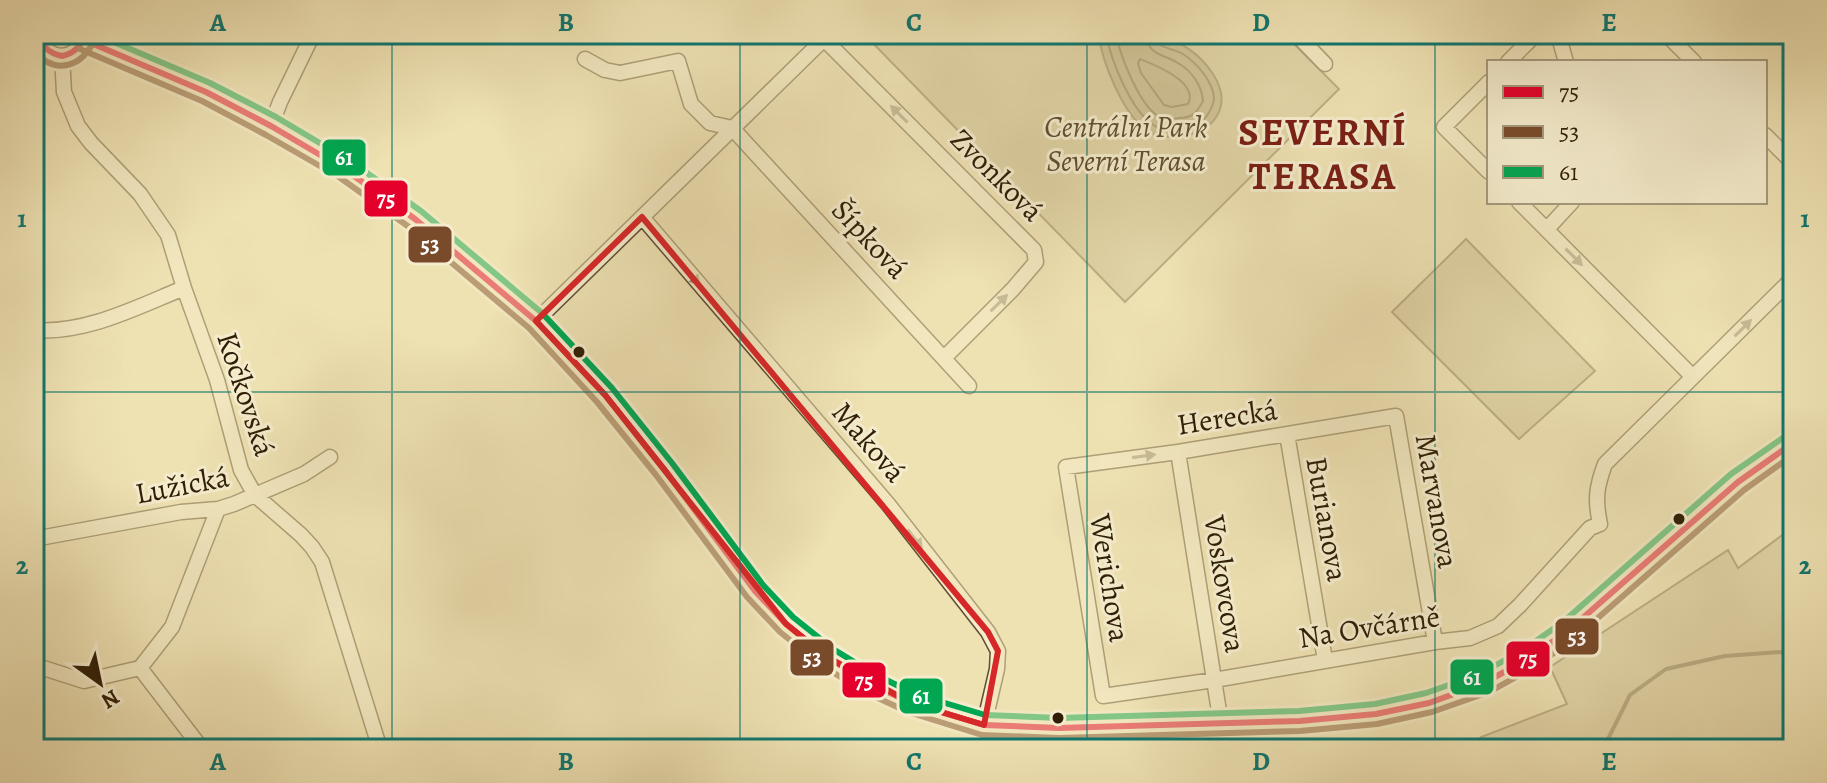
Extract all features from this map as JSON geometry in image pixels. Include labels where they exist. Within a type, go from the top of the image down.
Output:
[{"type":"street","points":[[37,34],[46,50],[62,56],[79,48],[85,37],[206,92],[344,169],[415,219],[536,321],[605,395],[755,591],[786,624],[827,657],[869,683],[911,703],[984,725],[1059,728],[1300,721],[1376,714],[1429,703],[1484,683],[1528,659],[1569,630],[1738,482],[1793,443]]},
{"type":"street","points":[[271,126],[313,34]]},
{"type":"street","points":[[1296,34],[1325,64]]},
{"type":"street","points":[[1510,60],[1536,34]]},
{"type":"street","points":[[1558,34],[1565,60]]},
{"type":"street","points":[[1666,34],[1692,60]]},
{"type":"street","points":[[536,321],[822,36]]},
{"type":"street","name":"Zvonková","points":[[822,36],[1034,250],[1036,262],[944,358]]},
{"type":"street","name":"Kočkovská","points":[[62,56],[64,92],[78,126],[140,194],[165,228],[217,380],[241,470],[255,495],[301,535],[322,562],[380,749]]},
{"type":"street","points":[[585,59],[616,73],[678,61],[691,104],[710,123],[732,128]]},
{"type":"street","points":[[1486,84],[1444,127],[1487,170]]},
{"type":"street","name":"Šípková","points":[[732,128],[969,386]]},
{"type":"street","points":[[1767,137],[1793,163]]},
{"type":"street","points":[[1521,204],[1693,377],[1793,278]]},
{"type":"street","points":[[1547,229],[1570,204]]},
{"type":"street","name":"Maková","points":[[642,217],[888,504],[988,632],[998,651],[984,725]]},
{"type":"street","points":[[34,330],[51,332],[114,317],[184,288]]},
{"type":"street","name":"Na Ovčárně","points":[[1103,696],[1470,638],[1498,626],[1590,528],[1600,524],[1596,504],[1597,483],[1605,464],[1693,377]]},
{"type":"street","name":"Herecká","points":[[1066,467],[1396,416]]},
{"type":"street","name":"Marvanova","points":[[1396,416],[1435,642]]},
{"type":"street","name":"Burianova","points":[[1287,434],[1325,660]]},
{"type":"street","name":"Voskovcova","points":[[1178,452],[1221,724]]},
{"type":"street","name":"Lužická","points":[[34,539],[181,512],[218,509],[304,474],[330,457]]},
{"type":"street","name":"Werichova","points":[[1066,467],[1103,696]]},
{"type":"street","points":[[34,665],[84,681],[140,668],[172,627],[218,509]]},
{"type":"street","points":[[140,668],[202,749]]},
{"type":"highlighted area","points":[[642,217],[988,632],[998,651],[984,725],[911,703],[827,657],[786,624],[605,395],[536,321]]},
{"type":"green space","name":"Centrální Park Severní Terasa","points":[[864,34],[1284,34],[1339,89],[1125,302]]},
{"type":"green space","points":[[1466,239],[1595,371],[1519,439],[1392,312]]},
{"type":"green space","points":[[1793,527],[1793,749],[1469,749],[1481,737],[1567,704],[1550,667],[1728,550],[1738,568]]},
{"type":"water","points":[[1098,34],[1154,34],[1190,50],[1208,67],[1219,86],[1220,108],[1216,117],[1201,131],[1190,135],[1165,137],[1147,131],[1130,112],[1115,87]]},
{"type":"waterway","points":[[1603,749],[1630,695],[1666,669],[1725,656],[1780,652],[1793,656]]},
{"type":"transit line","name":"75","points":[[37,34],[46,48],[62,56],[77,48],[86,34]]},
{"type":"transit line","name":"61","points":[[95,34],[210,83],[276,117],[350,161],[421,211],[542,313],[612,388],[763,585],[793,617],[833,649],[874,674],[915,694],[985,715],[1059,718],[1299,711],[1375,704],[1426,693],[1480,674],[1523,650],[1563,622],[1731,474],[1787,435]]},
{"type":"transit line","name":"53","points":[[34,51],[51,64],[68,65],[84,56],[95,38]]},
{"type":"transit line","name":"75","points":[[84,40],[206,92],[271,126],[344,169],[415,219],[536,321],[605,395],[755,591],[786,624],[827,657],[869,683],[911,703],[984,725],[1059,728],[1300,721],[1376,714],[1429,703],[1484,683],[1528,659],[1569,630],[1738,482],[1793,443]]},
{"type":"transit line","name":"53","points":[[80,49],[202,101],[266,135],[339,177],[409,227],[529,328],[597,402],[747,597],[780,632],[821,665],[865,692],[908,712],[982,735],[1059,738],[1300,731],[1377,724],[1432,712],[1489,692],[1534,667],[1575,638],[1744,490],[1793,455]]},
{"type":"district","name":"SEVERNÍ TERASA","points":[[1323,154]]}]
